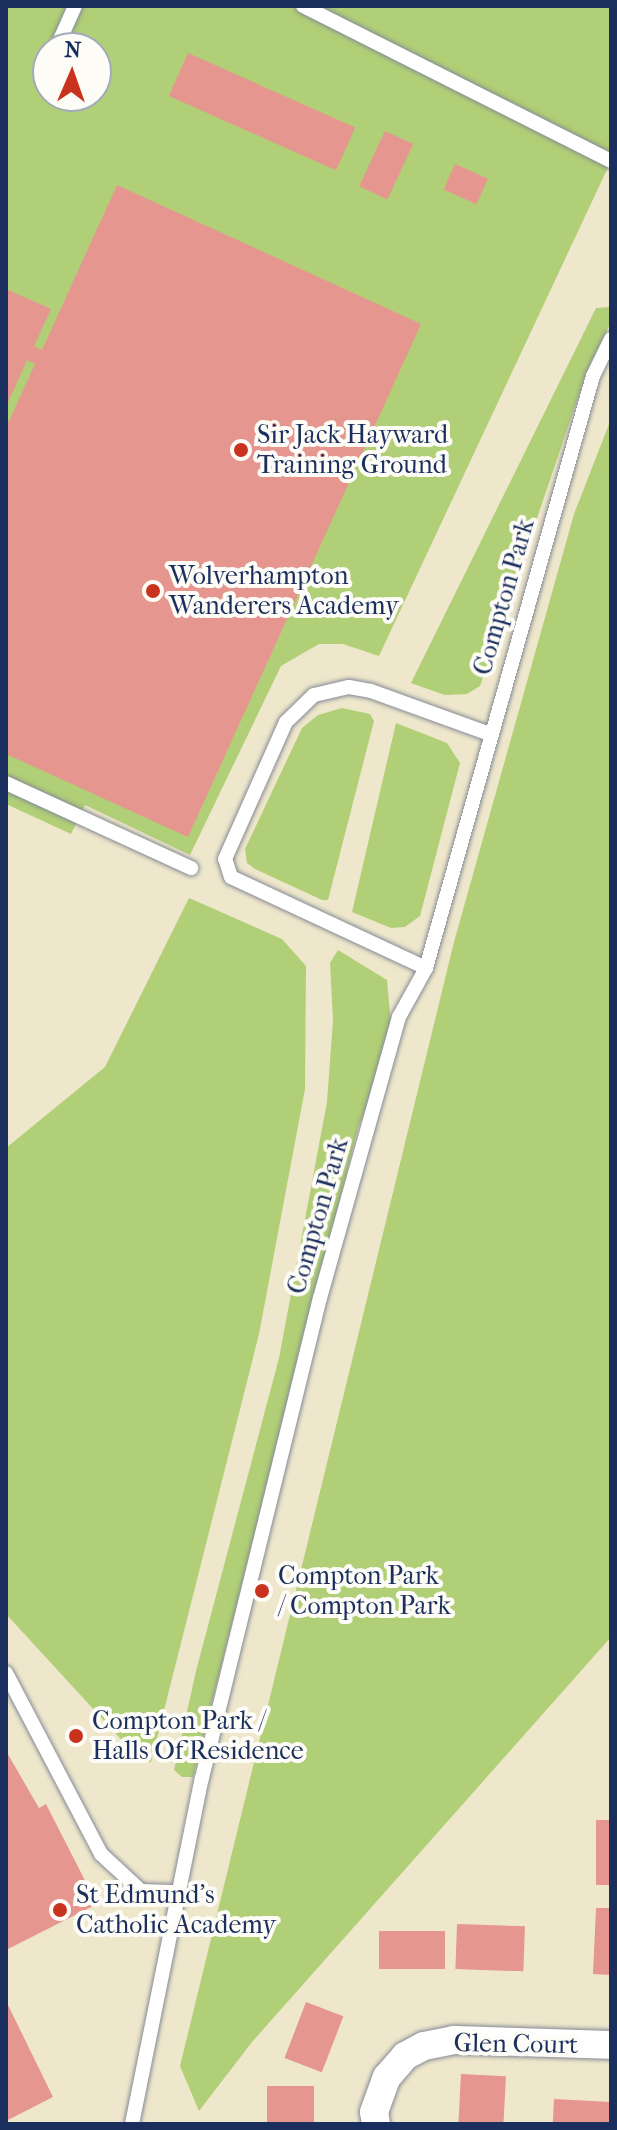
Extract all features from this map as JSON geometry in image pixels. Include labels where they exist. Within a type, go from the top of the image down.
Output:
[{"type":"street","name":"Glen Court","points":[[376,2124],[374,2112],[387,2077],[405,2056],[424,2046],[454,2040],[611,2045]]},
{"type":"lane","points":[[63,32],[75,6]]},
{"type":"lane","points":[[303,6],[611,161]]},
{"type":"lane","name":"Compton Park","points":[[132,2124],[178,1892],[320,1298],[399,1017],[426,968],[593,376],[611,339]]},
{"type":"lane","points":[[426,968],[231,877],[225,859],[286,722],[314,695],[360,689],[490,734]]},
{"type":"lane","points":[[6,783],[191,868]]},
{"type":"lane","points":[[6,1673],[101,1854],[141,1891],[178,1892]]},
{"type":"green space","name":"Sir Jack Hayward Training Ground","points":[[6,6],[611,6],[611,161],[379,656],[343,644],[319,644],[281,666],[190,855],[85,805],[71,834],[6,804]]},
{"type":"green space","points":[[611,307],[611,322],[586,374],[480,686],[467,694],[445,695],[411,683],[596,308]]},
{"type":"green space","points":[[611,419],[611,1637],[252,2042],[199,2111],[180,2066],[454,942],[574,514]]},
{"type":"green space","points":[[342,708],[370,714],[374,721],[328,900],[322,900],[255,869],[247,863],[245,849],[302,728],[318,715]]},
{"type":"green space","points":[[396,723],[447,743],[460,763],[420,916],[405,927],[391,928],[352,912]]},
{"type":"green space","points":[[189,898],[282,939],[306,966],[305,1089],[259,1334],[151,1762],[141,1761],[6,1614],[6,1148],[105,1067]]},
{"type":"green space","points":[[338,950],[387,980],[391,1024],[382,1067],[358,1128],[193,1777],[182,1777],[174,1770],[196,1671],[279,1358],[327,1102],[333,1020],[330,963]]},
{"type":"building","points":[[188,53],[355,127],[336,170],[169,96]]},
{"type":"building","points":[[385,131],[413,144],[387,199],[359,186]]},
{"type":"building","points":[[455,164],[488,179],[476,204],[444,190]]},
{"type":"building","name":"Wolverhampton Wanderers Academy","points":[[117,185],[421,324],[188,837],[6,754],[6,428],[35,364],[27,360],[6,407],[6,289],[51,309],[34,346],[42,350]]},
{"type":"building","points":[[6,1751],[39,1808],[46,1804],[97,1904],[6,1950]]},
{"type":"building","points":[[596,1820],[611,1820],[611,1885],[596,1885]]},
{"type":"building","points":[[596,1908],[611,1908],[611,1975],[593,1974]]},
{"type":"building","points":[[457,1924],[525,1926],[523,1971],[455,1969]]},
{"type":"building","points":[[379,1931],[445,1931],[445,1969],[379,1969]]},
{"type":"building","points":[[6,2001],[53,2097],[6,2121]]},
{"type":"building","points":[[306,2002],[343,2016],[322,2072],[284,2058]]},
{"type":"building","points":[[461,2074],[506,2076],[503,2124],[458,2124]]},
{"type":"building","points":[[267,2086],[314,2086],[314,2124],[267,2124]]},
{"type":"building","points":[[554,2099],[611,2102],[610,2124],[553,2124]]},
{"type":"place","name":"Sir Jack Hayward Training Ground","points":[[241,450]]},
{"type":"place","name":"Wolverhampton Wanderers Academy","points":[[153,591]]},
{"type":"place","name":"Compton Park / Compton Park","points":[[262,1591]]},
{"type":"place","name":"Compton Park / Halls Of Residence","points":[[76,1736]]},
{"type":"place","name":"St Edmund's Catholic Academy","points":[[60,1910]]}]
